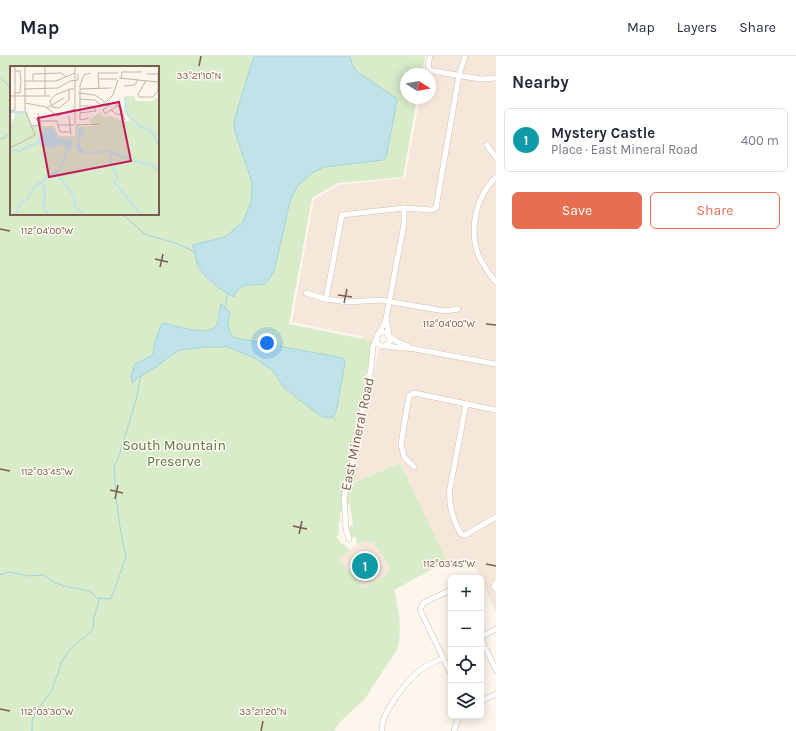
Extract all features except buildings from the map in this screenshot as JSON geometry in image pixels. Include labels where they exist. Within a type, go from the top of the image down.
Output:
[{"type":"street","points":[[430,56],[429,69],[480,79],[496,78]]},
{"type":"street","points":[[326,299],[342,215],[404,208],[432,210],[436,208],[459,75],[465,56]]},
{"type":"street","points":[[487,145],[496,158]]},
{"type":"street","points":[[496,177],[480,200],[474,226],[475,243],[478,253],[484,266],[496,282]]},
{"type":"street","name":"East Mineral Road","points":[[349,539],[346,529],[344,499],[347,479],[371,368],[374,344],[386,319],[390,301],[404,224],[404,208]]},
{"type":"street","points":[[306,293],[326,299],[348,302],[380,300],[445,311],[458,309]]},
{"type":"street","name":"East Mineral Road","points":[[386,319],[389,336]]},
{"type":"street","points":[[414,349],[398,342],[384,332],[378,336],[377,342],[382,345],[414,349],[496,364]]},
{"type":"street","points":[[373,353],[382,345],[389,342],[389,336]]},
{"type":"street","points":[[414,466],[404,457],[401,444],[409,396],[411,394],[414,393],[496,410]]},
{"type":"street","points":[[466,404],[449,497],[451,513],[461,534],[464,535],[496,517]]},
{"type":"street","points":[[496,583],[494,586],[496,590]]},
{"type":"street","points":[[448,591],[423,603],[420,610],[448,668]]},
{"type":"street","points":[[484,636],[496,629]]},
{"type":"street","points":[[484,644],[496,670]]},
{"type":"street","points":[[382,731],[382,722],[404,686],[419,671],[443,658]]},
{"type":"street","points":[[484,700],[496,694]]},
{"type":"street","points":[[454,731],[459,719]]},
{"type":"shaded area","points":[[432,56],[496,56],[496,361],[403,343],[392,337],[389,332],[380,331],[371,342],[361,341],[362,336],[292,322],[314,199],[339,185],[405,178],[419,104],[436,104],[436,68],[426,68],[431,64]]},
{"type":"shaded area","points":[[379,347],[397,348],[496,367],[496,613],[484,585],[484,575],[480,575],[473,560],[447,561],[400,463],[354,482],[358,466],[355,466]]},
{"type":"shaded area","points":[[363,541],[374,542],[390,566],[386,575],[364,588],[339,559]]},
{"type":"green space","name":"South Mountain Preserve","points":[[0,56],[425,56],[423,68],[400,68],[400,104],[416,104],[403,177],[338,183],[312,198],[289,324],[373,341],[348,464],[350,464],[345,482],[343,511],[340,512],[340,522],[338,522],[339,532],[337,537],[340,542],[350,550],[339,559],[365,588],[386,575],[390,566],[374,543],[363,541],[357,545],[356,537],[351,537],[349,529],[350,526],[353,525],[350,504],[347,504],[348,494],[350,480],[355,466],[358,466],[355,482],[400,463],[447,561],[394,590],[400,633],[398,648],[364,700],[340,722],[334,731],[0,731]]},
{"type":"water","points":[[255,56],[350,56],[353,67],[359,73],[395,97],[397,100],[386,158],[383,160],[324,167],[312,173],[298,185],[290,201],[275,268],[270,278],[264,284],[242,286],[239,288],[234,297],[218,287],[203,274],[197,263],[193,245],[225,237],[243,222],[251,202],[252,182],[235,132],[234,121]]},
{"type":"water","points":[[221,304],[230,312],[228,323],[230,334],[236,338],[343,358],[345,362],[337,408],[334,416],[329,418],[321,416],[284,388],[273,371],[255,358],[228,347],[207,347],[180,350],[137,378],[132,383],[131,376],[135,364],[153,355],[155,342],[161,325],[164,323],[199,331],[212,329],[217,324]]},
{"type":"waterway","points":[[0,77],[10,89]]},
{"type":"waterway","points":[[0,139],[4,138],[10,133]]},
{"type":"waterway","points":[[122,215],[144,234],[178,244],[195,252]]},
{"type":"waterway","points":[[225,307],[228,293]]},
{"type":"waterway","points":[[0,575],[9,572],[29,576],[43,575],[64,586],[89,591],[97,598],[111,599],[126,557],[116,497],[114,466],[119,456],[136,400],[141,375]]},
{"type":"waterway","points":[[332,416],[335,420]]},
{"type":"waterway","points":[[32,731],[32,721],[35,713],[52,690],[62,661],[72,647],[93,630],[94,617],[100,598]]},
{"type":"place","name":"Mystery Castle","points":[[365,566]]}]
